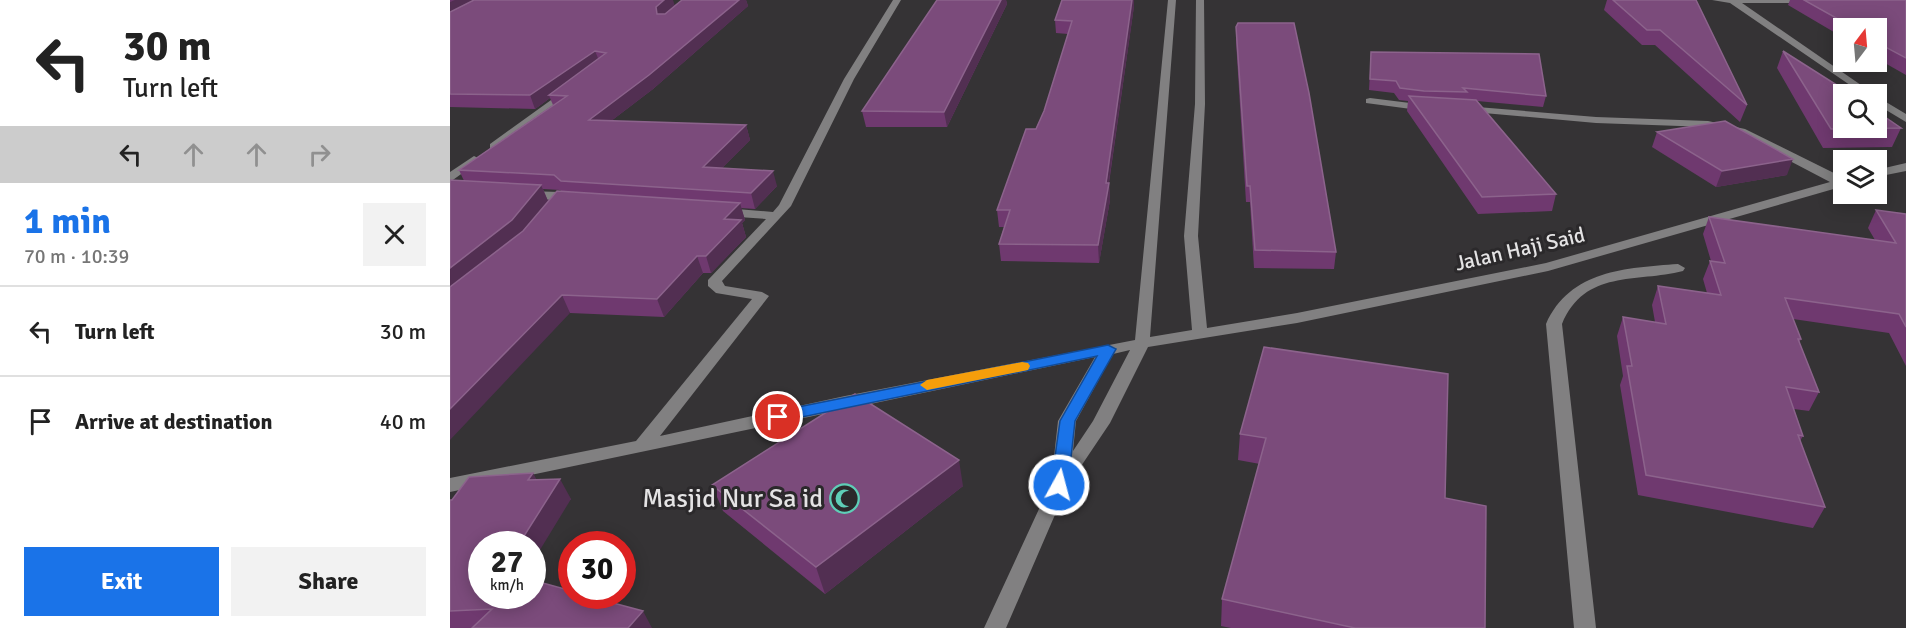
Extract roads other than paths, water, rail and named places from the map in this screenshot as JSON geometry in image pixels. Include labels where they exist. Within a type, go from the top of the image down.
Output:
[{"type":"street","points":[[642,447],[761,300],[762,296],[758,294],[721,290],[715,286],[715,280],[785,206],[849,79],[897,0]]},
{"type":"street","points":[[995,628],[1059,485],[1101,423],[1142,343],[1172,0]]},
{"type":"street","points":[[1200,0],[1200,104],[1191,236],[1200,334]]},
{"type":"street","points":[[1716,0],[1825,1]]},
{"type":"street","points":[[1732,0],[1854,84]]},
{"type":"street","points":[[450,178],[575,88]]},
{"type":"street","points":[[1370,101],[1433,108]]},
{"type":"street","points":[[1887,106],[1906,119]]},
{"type":"street","points":[[1455,109],[1596,120],[1708,124],[1741,131],[1833,178]]},
{"type":"street","points":[[1887,171],[1906,167]]},
{"type":"street","name":"Jalan Haji Said","points":[[450,485],[1108,349],[1297,318],[1548,267],[1833,186]]},
{"type":"street","points":[[516,194],[564,199],[545,220]]},
{"type":"street","points":[[708,211],[776,216]]},
{"type":"street","points":[[1585,628],[1554,324],[1557,310],[1569,297],[1590,284],[1650,270],[1678,268]]},
{"type":"street","points":[[1059,485],[1067,421],[1108,349]]},
{"type":"place","name":"Masjid Nur Sa id","points":[[844,499]]}]
